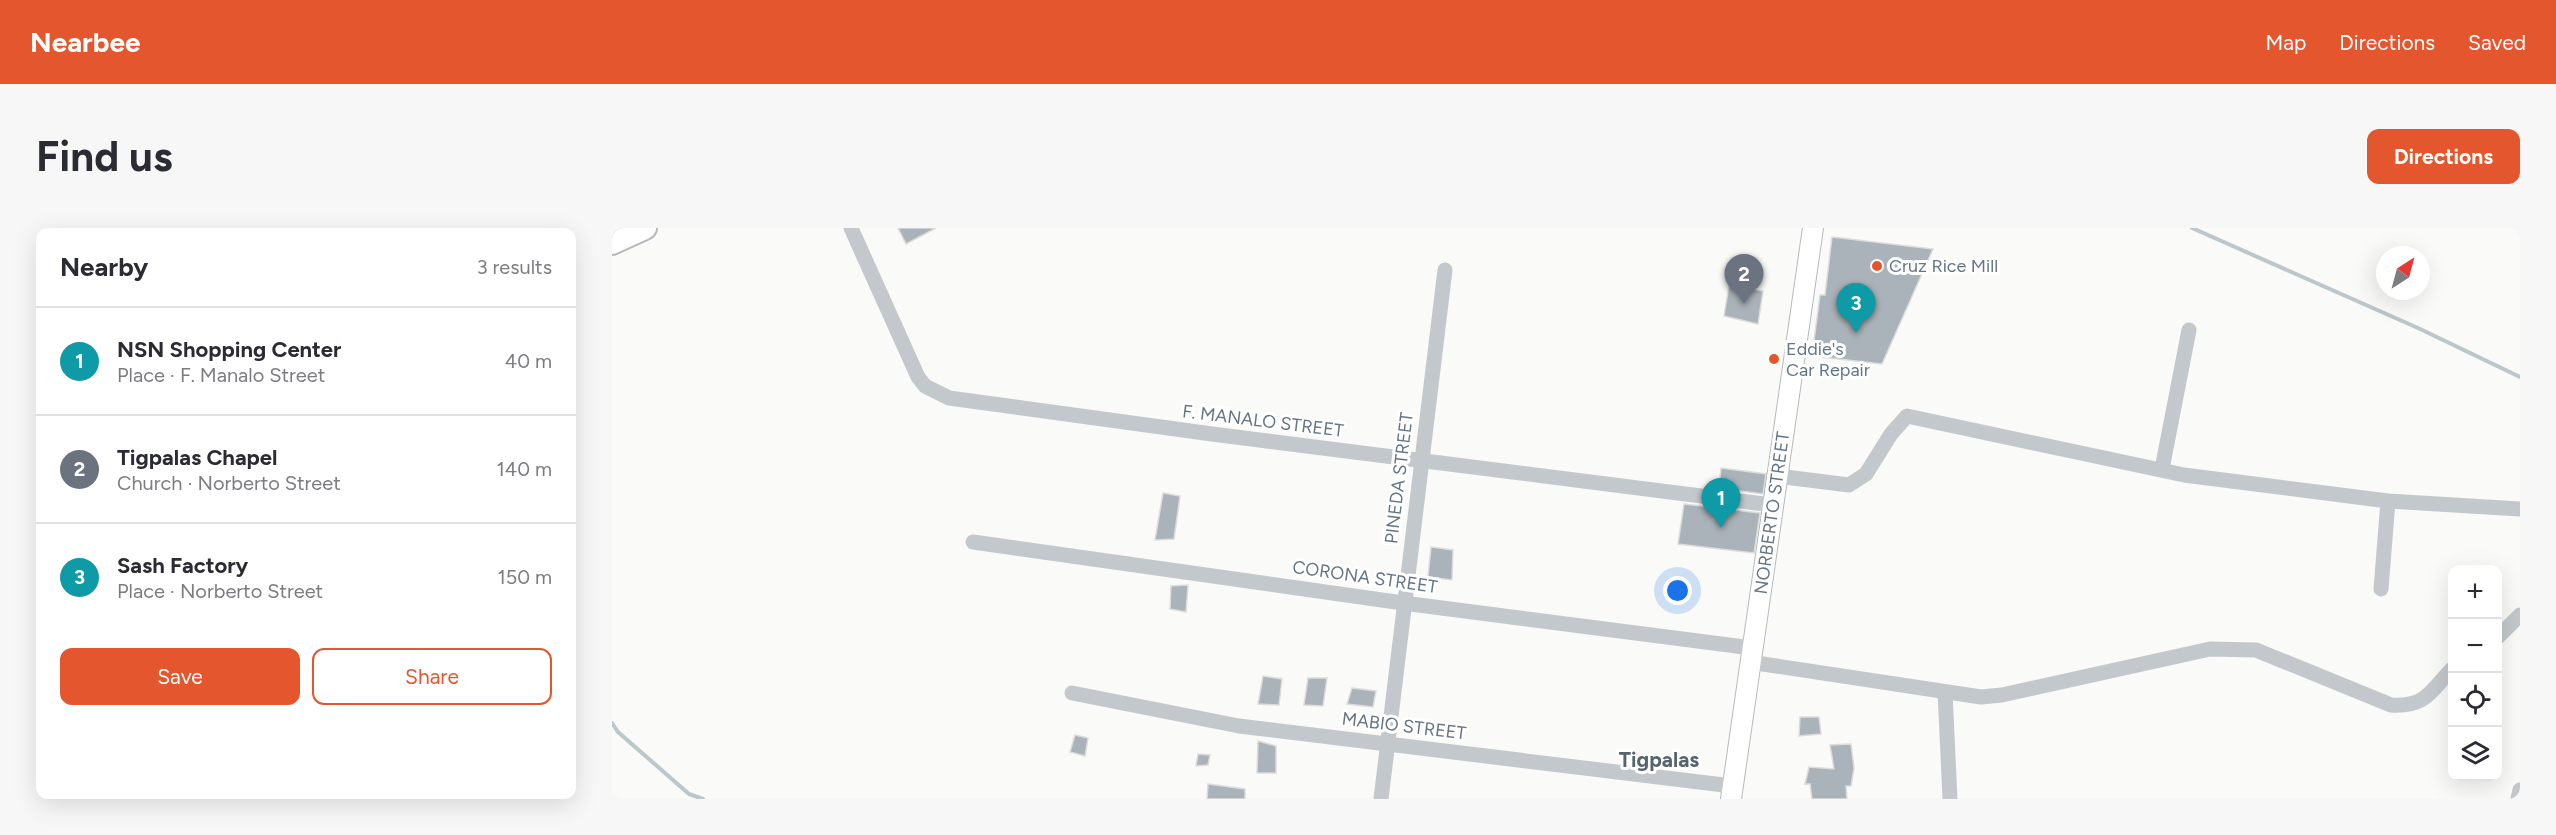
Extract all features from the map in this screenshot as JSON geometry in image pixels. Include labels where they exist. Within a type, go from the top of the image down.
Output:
[{"type":"highway","points":[[612,243],[645,228]]},
{"type":"main road","name":"NORBERTO STREET","points":[[1732,792],[1813,228]]},
{"type":"street","name":"F. MANALO STREET","points":[[851,228],[918,377],[925,386],[949,398],[1201,433],[1772,505]]},
{"type":"street","name":"PINEDA STREET","points":[[1381,799],[1445,270]]},
{"type":"street","points":[[2163,469],[2188,330]]},
{"type":"street","points":[[1777,476],[1849,485],[1866,474],[1891,434],[1907,416],[2184,475],[2388,501],[2520,509]]},
{"type":"street","points":[[2381,589],[2388,501]]},
{"type":"street","name":"CORONA STREET","points":[[973,542],[1751,655],[1981,697],[2002,695],[2210,649],[2256,650],[2391,705],[2414,705],[2425,698],[2448,673]]},
{"type":"street","points":[[2502,633],[2520,615]]},
{"type":"street","points":[[1945,692],[1950,799]]},
{"type":"street","name":"MABIO STREET","points":[[1072,693],[1239,726],[1388,744],[1732,792]]},
{"type":"street","points":[[2518,799],[2520,790]]},
{"type":"building","points":[[898,228],[936,228],[906,244]]},
{"type":"building","points":[[1832,237],[1933,249],[1882,364],[1812,356],[1820,295],[1825,295]]},
{"type":"building","points":[[1729,285],[1763,291],[1758,324],[1724,316]]},
{"type":"building","points":[[1721,468],[1766,474],[1763,494],[1719,488]]},
{"type":"building","points":[[1163,493],[1180,496],[1174,539],[1155,540]]},
{"type":"building","points":[[1684,504],[1760,513],[1754,553],[1678,544]]},
{"type":"building","points":[[1431,547],[1453,550],[1452,580],[1428,577]]},
{"type":"building","points":[[1188,585],[1186,612],[1170,609],[1171,586]]},
{"type":"building","points":[[1263,676],[1282,679],[1279,705],[1258,704]]},
{"type":"building","points":[[1308,678],[1327,678],[1323,706],[1304,705]]},
{"type":"building","points":[[1352,688],[1376,691],[1373,707],[1347,704]]},
{"type":"building","points":[[1800,717],[1819,717],[1821,734],[1799,736]]},
{"type":"building","points":[[1075,735],[1088,738],[1085,756],[1070,752]]},
{"type":"building","points":[[1258,741],[1276,746],[1276,773],[1257,773]]},
{"type":"building","points":[[1851,744],[1854,768],[1851,786],[1846,786],[1847,799],[1812,799],[1810,784],[1805,784],[1809,767],[1834,769],[1830,745]]},
{"type":"building","points":[[1198,754],[1210,755],[1208,765],[1196,766]]},
{"type":"building","points":[[1208,784],[1245,789],[1245,799],[1207,799]]},
{"type":"waterway","points":[[2192,228],[2418,328],[2520,377]]},
{"type":"waterway","points":[[612,723],[618,732],[689,794],[703,799]]},
{"type":"place","name":"Cruz Rice Mill","points":[[1877,266]]},
{"type":"place","name":"Tigpalas Chapel","points":[[1744,304]]},
{"type":"place","name":"Sash Factory","points":[[1856,333]]},
{"type":"place","name":"Eddie's Car Repair","points":[[1774,359]]},
{"type":"place","name":"NSN Shopping Center","points":[[1721,528]]},
{"type":"district","name":"Tigpalas","points":[[1659,760]]}]
